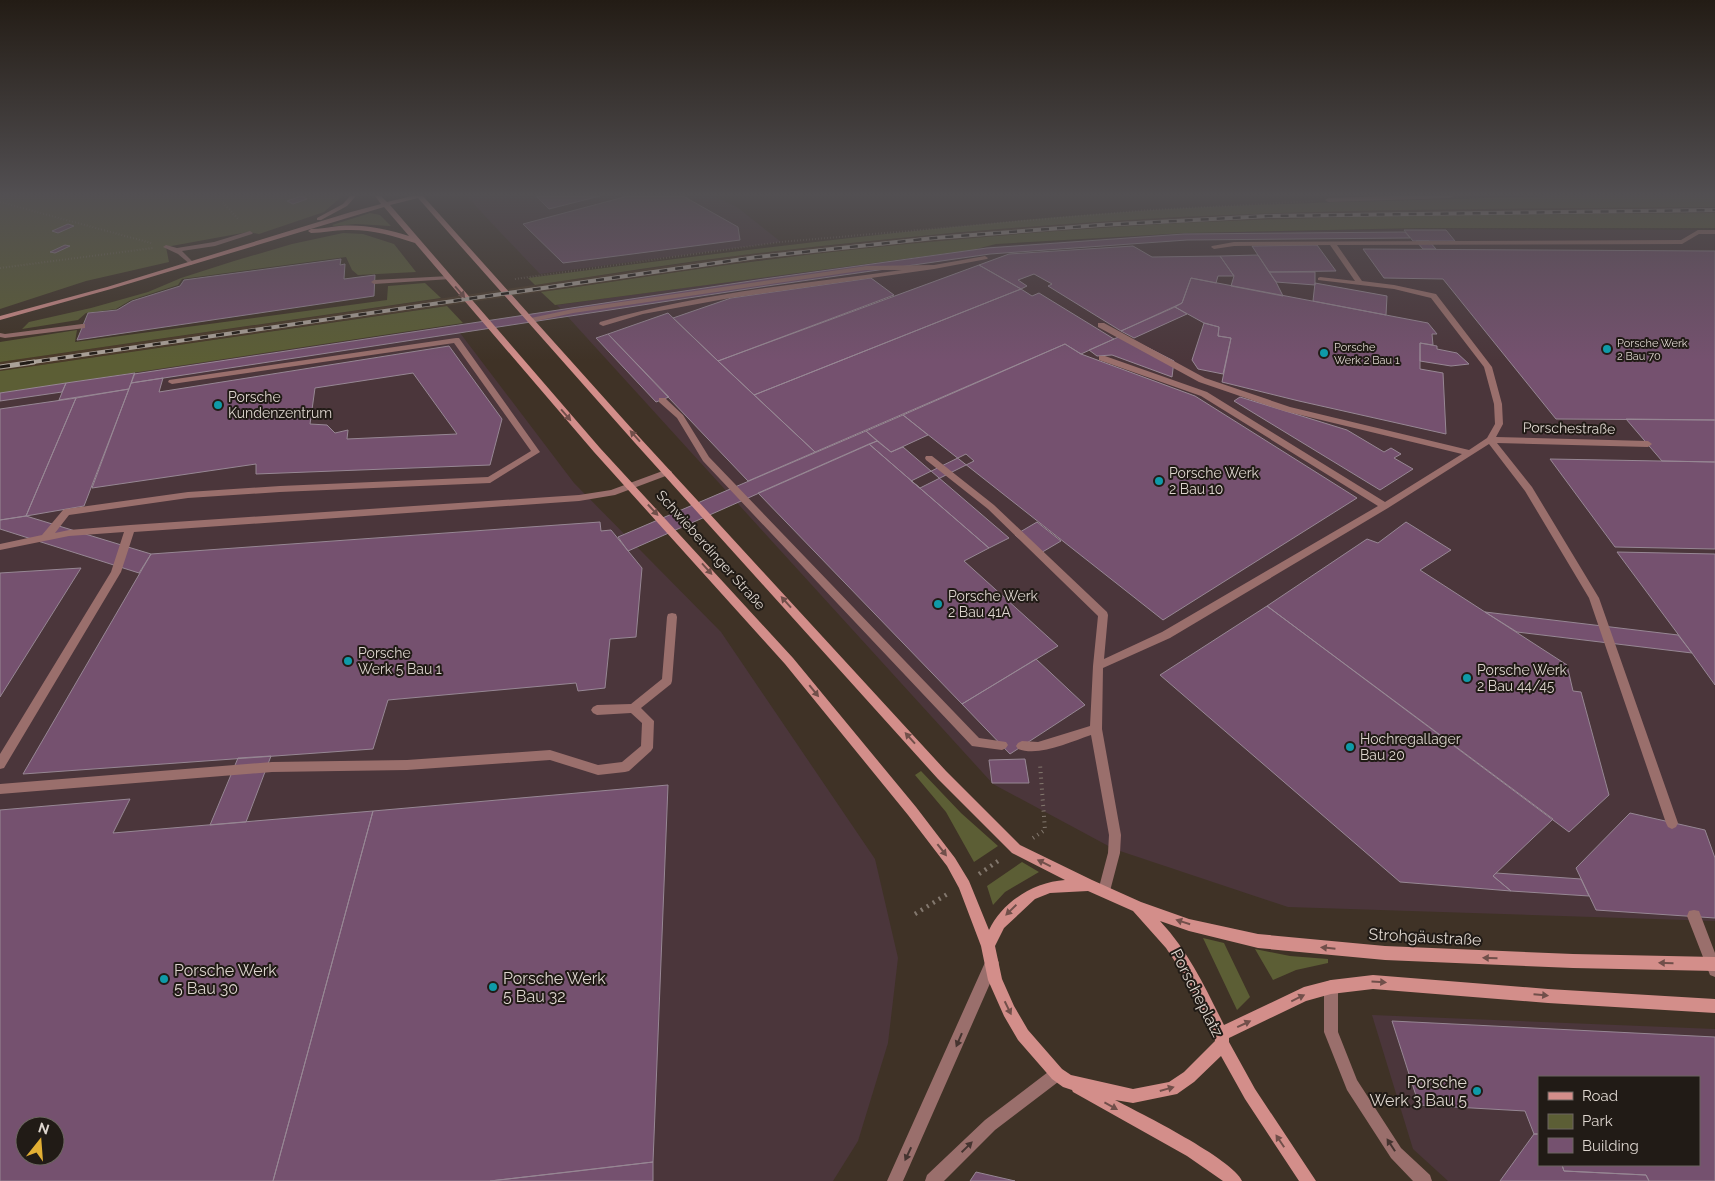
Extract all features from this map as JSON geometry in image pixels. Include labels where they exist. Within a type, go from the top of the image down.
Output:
[{"type":"main road","points":[[0,318],[230,251]]},
{"type":"main road","name":"Schwieberdinger Straße","points":[[426,251],[597,450],[789,661],[912,811],[956,869],[964,884],[988,946]]},
{"type":"main road","name":"Schwieberdinger Straße","points":[[469,251],[942,775],[1016,848],[1088,885]]},
{"type":"main road","name":"Porscheplatz","points":[[988,946],[999,922],[1030,894],[1050,887],[1088,885],[1104,891],[1138,907],[1176,951],[1187,968],[1222,1039],[1189,1077],[1172,1089],[1133,1096],[1062,1078]]},
{"type":"main road","name":"Strohgäustraße","points":[[1138,907],[1228,935],[1268,942],[1395,954],[1714,966]]},
{"type":"main road","points":[[988,946],[995,980],[1009,1011],[1023,1035],[1062,1078],[1192,1151],[1225,1172],[1234,1181]]},
{"type":"main road","points":[[1308,1181],[1250,1094],[1222,1039],[1304,994],[1331,987],[1373,982],[1548,996],[1715,1006]]},
{"type":"street","points":[[180,251],[186,255],[191,263]]},
{"type":"street","points":[[1338,251],[1359,282]]},
{"type":"street","points":[[603,324],[642,312],[730,296],[985,258]]},
{"type":"street","points":[[531,320],[566,312],[866,268],[934,267]]},
{"type":"street","points":[[374,282],[449,278]]},
{"type":"street","points":[[1098,666],[1166,635],[1385,506],[1490,440],[1499,424],[1498,404],[1488,367],[1433,296],[1359,282],[1320,279]]},
{"type":"street","points":[[672,296],[695,310]]},
{"type":"street","points":[[1101,325],[1212,383],[1286,409],[1470,453]]},
{"type":"street","points":[[0,335],[5,336],[82,326]]},
{"type":"street","points":[[46,537],[66,512],[188,495],[490,480],[536,452],[456,340],[172,382]]},
{"type":"street","points":[[1102,358],[1204,394],[1385,506]]},
{"type":"street","points":[[662,400],[680,417],[706,459],[976,744],[1002,745]]},
{"type":"street","points":[[1490,440],[1529,489],[1594,598],[1672,822]]},
{"type":"street","name":"Porschestraße","points":[[1490,440],[1648,444]]},
{"type":"street","points":[[929,458],[991,507],[1102,615],[1096,729],[1115,835],[1114,853],[1104,891]]},
{"type":"street","points":[[0,546],[70,533],[130,528],[579,498],[612,493],[668,472]]},
{"type":"street","points":[[0,764],[116,572],[130,528]]},
{"type":"street","points":[[597,710],[634,708],[667,680],[672,617]]},
{"type":"street","points":[[0,789],[272,767],[407,765],[550,755],[598,770],[625,767],[647,748],[648,720],[634,708]]},
{"type":"street","points":[[1022,746],[1038,747],[1096,729]]},
{"type":"street","points":[[1694,916],[1714,966]]},
{"type":"street","points":[[896,1181],[992,962]]},
{"type":"street","points":[[1331,987],[1331,1032],[1352,1086],[1396,1152],[1424,1181]]},
{"type":"street","points":[[933,1181],[990,1125],[1062,1078]]},
{"type":"path","points":[[0,268],[133,251]]},
{"type":"path","points":[[512,280],[716,251]]},
{"type":"path","points":[[1040,772],[1045,830]]},
{"type":"shaded area","points":[[518,251],[712,251],[540,274]]},
{"type":"shaded area","points":[[774,251],[846,251],[759,260],[0,371],[0,362]]},
{"type":"shaded area","points":[[956,251],[1715,251],[1715,921],[1288,907],[1114,849],[993,784],[557,305]]},
{"type":"shaded area","points":[[454,325],[574,483],[721,632],[875,859],[898,958],[888,1043],[858,1141],[833,1181],[0,1181],[0,392]]},
{"type":"shaded area","name":"Porsche Werk 3 Bau 5","points":[[1372,1015],[1715,1029],[1715,1181],[1448,1181],[1413,1149]]},
{"type":"green space","points":[[0,251],[167,251],[169,262],[86,281],[0,309]]},
{"type":"green space","points":[[268,251],[400,251],[416,272],[358,275],[352,270],[346,257],[182,279],[178,285],[131,300],[116,309],[86,313],[78,320],[22,329],[29,322],[91,308],[148,292],[181,278]]},
{"type":"green space","points":[[740,251],[776,251],[535,285],[528,278]]},
{"type":"green space","points":[[842,251],[964,251],[555,305],[541,292],[703,268]]},
{"type":"green space","points":[[425,283],[441,298],[0,362],[0,342],[77,330],[75,342],[387,300],[388,286]]},
{"type":"green space","points":[[447,306],[463,323],[0,393],[0,371]]},
{"type":"green space","points":[[921,771],[961,813],[998,846],[974,862],[946,812],[915,775]]},
{"type":"green space","points":[[1022,862],[1039,872],[1005,892],[993,905],[987,886]]},
{"type":"green space","points":[[1203,938],[1224,943],[1250,997],[1237,1010]]},
{"type":"green space","points":[[1255,949],[1290,956],[1328,959],[1328,963],[1296,970],[1273,980]]},
{"type":"building","points":[[551,251],[654,251],[563,263]]},
{"type":"building","points":[[965,251],[1031,251],[990,254],[767,286],[131,383],[134,374],[764,279]]},
{"type":"building","points":[[1054,251],[1142,251],[1152,257],[1220,256],[1234,276],[1218,276],[1216,283],[1191,278],[1182,303],[1121,331],[1048,286],[1052,284],[1034,274],[1018,280],[1027,286],[1021,289],[979,265],[1009,254]]},
{"type":"building","points":[[1255,251],[1321,251],[1336,271],[1269,272]]},
{"type":"building","name":"Porsche Werk 2 Bau 70","points":[[1365,251],[1715,251],[1715,420],[1556,419],[1443,279],[1384,278]]},
{"type":"building","points":[[1258,255],[1283,296],[1231,286],[1234,276],[1220,256]]},
{"type":"building","points":[[341,259],[340,265],[345,264],[344,279],[375,275],[374,296],[77,340],[88,313],[117,310],[132,301],[180,286],[184,280]]},
{"type":"building","points":[[979,265],[1021,289],[754,395],[718,361]]},
{"type":"building","points":[[1269,272],[1315,272],[1315,285],[1276,282]]},
{"type":"building","points":[[871,278],[894,295],[718,361],[673,318],[731,298]]},
{"type":"building","name":"Porsche Werk 2 Bau 1","points":[[1191,278],[1428,323],[1437,334],[1432,334],[1433,345],[1420,343],[1420,369],[1443,373],[1446,434],[1222,382],[1231,338],[1218,336],[1219,327],[1204,323],[1175,307],[1182,303]]},
{"type":"building","points":[[1315,283],[1387,296],[1386,315],[1313,301]]},
{"type":"building","points":[[1021,289],[1032,296],[1039,293],[1114,339],[1081,354],[1065,344],[815,452],[754,395]]},
{"type":"building","points":[[1175,307],[1187,314],[1134,338],[1121,331]]},
{"type":"building","points":[[668,313],[815,452],[748,481],[608,334]]},
{"type":"building","points":[[1204,323],[1219,327],[1218,336],[1231,338],[1223,374],[1198,369],[1192,360]]},
{"type":"building","points":[[608,334],[669,397],[656,402],[596,338]]},
{"type":"building","points":[[1123,335],[1174,361],[1172,377],[1112,355],[1097,356],[1089,350]]},
{"type":"building","points":[[1420,343],[1437,346],[1437,349],[1457,353],[1469,364],[1451,366],[1420,361]]},
{"type":"building","name":"Porsche Werk 2 Bau 10","points":[[1065,344],[1081,354],[1195,396],[1357,498],[1163,620],[903,415]]},
{"type":"building","name":"Porsche Kundenzentrum","points":[[449,346],[502,419],[490,465],[256,474],[256,464],[92,488],[131,383],[163,378],[159,392]],"holes":[[[413,373],[457,434],[347,439],[348,430],[335,433],[327,425],[310,424],[315,388]]]},
{"type":"building","points":[[135,373],[129,389],[59,400],[66,383]]},
{"type":"building","points":[[66,383],[62,392],[0,401],[0,393]]},
{"type":"building","points":[[129,389],[84,506],[26,516],[76,398]]},
{"type":"building","points":[[1240,397],[1347,430],[1384,452],[1391,448],[1401,454],[1394,458],[1413,469],[1380,490],[1234,401]]},
{"type":"building","points":[[76,398],[26,516],[0,520],[0,409]]},
{"type":"building","points":[[903,415],[928,435],[891,452],[866,431]]},
{"type":"building","points":[[1626,419],[1715,420],[1715,462],[1662,461]]},
{"type":"building","points":[[866,431],[877,441],[628,551],[618,537]]},
{"type":"building","points":[[877,441],[891,452],[903,447],[1009,538],[989,548],[869,444]]},
{"type":"building","name":"Porsche Werk 2 Bau 41A","points":[[869,444],[989,548],[964,561],[1058,646],[962,704],[758,493]]},
{"type":"building","points":[[966,454],[974,461],[920,488],[911,481]]},
{"type":"building","points":[[1550,459],[1715,462],[1715,549],[1615,547]]},
{"type":"building","points":[[26,516],[151,554],[139,573],[0,529],[0,520]]},
{"type":"building","name":"Porsche Werk 5 Bau 1","points":[[600,522],[601,531],[611,530],[642,568],[636,637],[610,639],[605,688],[578,691],[576,683],[388,700],[373,749],[23,774],[151,554]]},
{"type":"building","points":[[1037,522],[1061,541],[1039,554],[1015,535]]},
{"type":"building","name":"Porsche Werk 2 Bau 44/45","points":[[1406,522],[1451,550],[1420,570],[1567,665],[1573,691],[1581,692],[1609,795],[1569,832],[1267,606],[1367,539],[1378,543]]},
{"type":"building","points":[[1617,552],[1715,554],[1715,685],[1692,653]]},
{"type":"building","points":[[81,568],[0,697],[0,573]]},
{"type":"building","name":"Hochregallager Bau 20","points":[[1267,606],[1553,819],[1493,876],[1511,891],[1400,882],[1160,675]]},
{"type":"building","points":[[1485,612],[1678,635],[1692,653],[1517,632]]},
{"type":"building","points":[[1036,659],[1085,705],[1010,754],[962,704]]},
{"type":"building","points":[[271,756],[246,822],[210,825],[238,758]]},
{"type":"building","points":[[1025,759],[1029,783],[992,783],[989,760]]},
{"type":"building","name":"Porsche Werk 5 Bau 32","points":[[668,785],[653,1162],[490,1181],[273,1181],[373,811]]},
{"type":"building","name":"Porsche Werk 5 Bau 30","points":[[130,799],[113,833],[373,811],[273,1181],[0,1181],[0,810]]},
{"type":"building","points":[[1630,813],[1705,830],[1715,858],[1715,918],[1596,910],[1576,868]]},
{"type":"building","points":[[1496,873],[1581,879],[1589,896],[1511,891],[1493,876]]},
{"type":"building","name":"Porsche Werk 3 Bau 5","points":[[1392,1021],[1715,1037],[1715,1181],[1649,1181],[1646,1175],[1564,1171],[1562,1166],[1700,1166],[1700,1076],[1538,1076],[1538,1134],[1534,1134],[1525,1111],[1419,1105]]},
{"type":"building","points":[[1534,1134],[1538,1134],[1538,1166],[1562,1166],[1564,1171],[1646,1175],[1649,1181],[1500,1181]]},
{"type":"building","points":[[653,1162],[653,1181],[490,1181],[578,1171]]},
{"type":"building","points":[[976,1172],[1015,1181],[970,1181]]},
{"type":"railway","points":[[26,363],[757,257],[812,251]]},
{"type":"railway","points":[[0,367],[34,362]]},
{"type":"place","name":"Porsche Werk 2 Bau 70","points":[[1607,349]]},
{"type":"place","name":"Porsche Werk 2 Bau 1","points":[[1324,353]]},
{"type":"place","name":"Porsche Kundenzentrum","points":[[218,405]]},
{"type":"place","name":"Porsche Werk 2 Bau 10","points":[[1159,481]]},
{"type":"place","name":"Porsche Werk 2 Bau 41A","points":[[938,604]]},
{"type":"place","name":"Porsche Werk 5 Bau 1","points":[[348,661]]},
{"type":"place","name":"Porsche Werk 2 Bau 44/45","points":[[1467,678]]},
{"type":"place","name":"Hochregallager Bau 20","points":[[1350,747]]},
{"type":"place","name":"Porsche Werk 5 Bau 30","points":[[164,979]]},
{"type":"place","name":"Porsche Werk 5 Bau 32","points":[[493,987]]},
{"type":"place","name":"Porsche Werk 3 Bau 5","points":[[1477,1091]]}]
